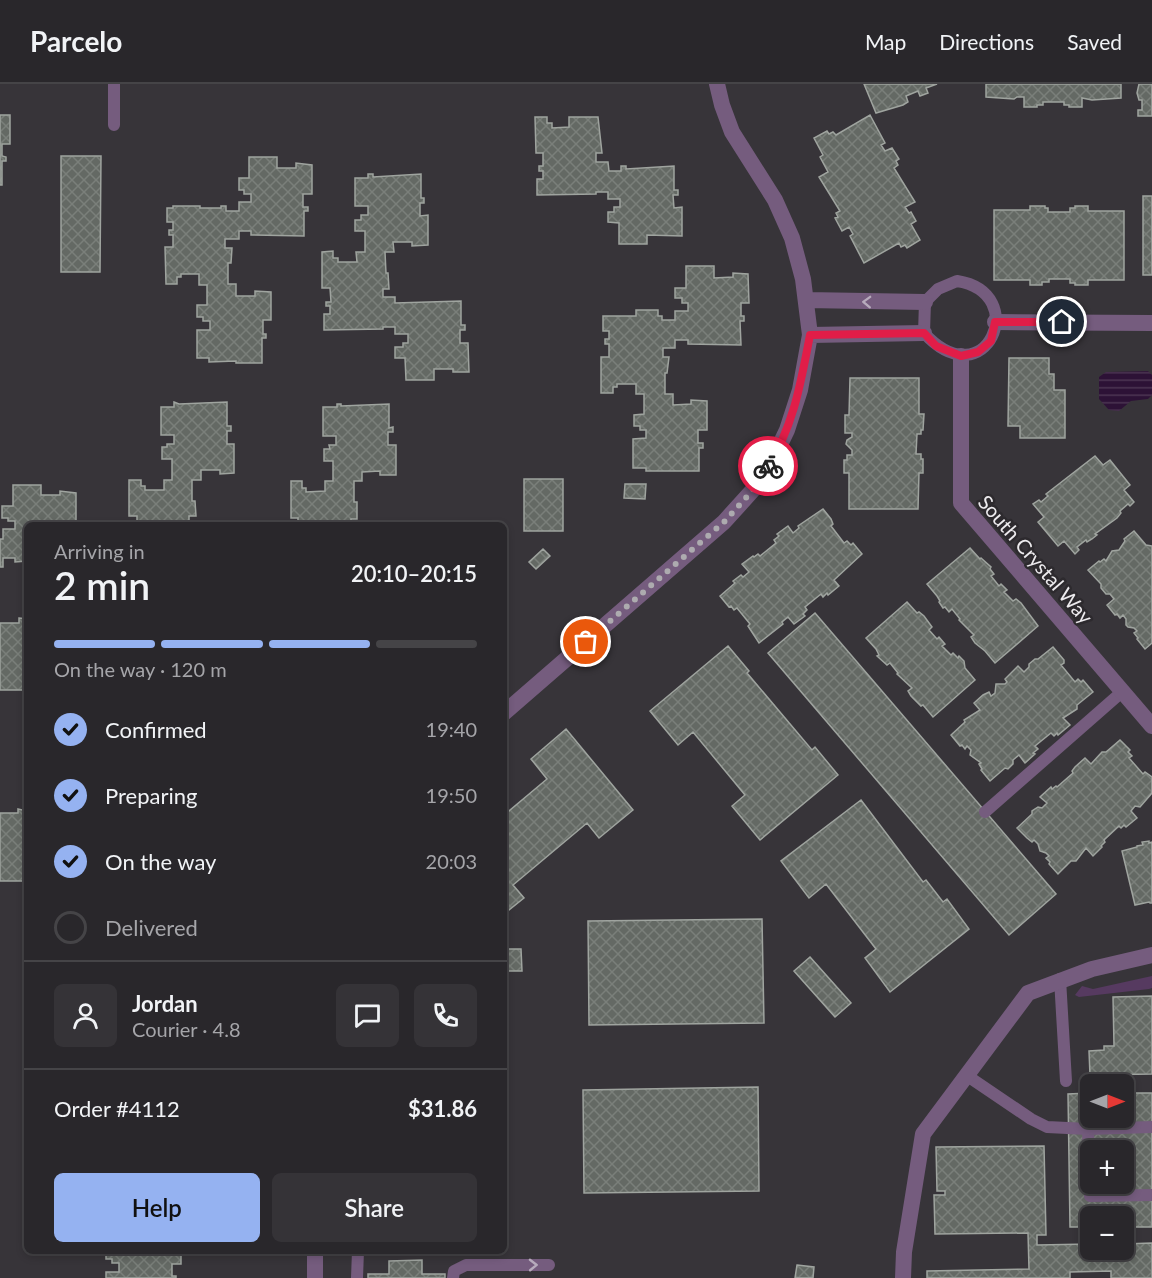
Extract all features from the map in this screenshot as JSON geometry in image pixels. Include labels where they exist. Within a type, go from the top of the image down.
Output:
[{"type":"street","points":[[507,710],[724,522],[752,491],[775,455],[787,430],[800,390],[810,335],[803,279],[792,238],[775,200],[732,132],[717,84]]},
{"type":"street","points":[[806,300],[925,302]]},
{"type":"street","points":[[995,322],[1152,323]]},
{"type":"street","points":[[810,335],[924,333]]},
{"type":"street","name":"South Crystal Way","points":[[961,356],[961,503],[1152,726]]},
{"type":"street","points":[[903,1278],[904,1251],[923,1134],[1028,993],[1092,969],[1152,955]]},
{"type":"street","points":[[315,1254],[315,1278]]},
{"type":"lane","points":[[114,84],[114,125]]},
{"type":"lane","points":[[957,281],[972,283],[982,289],[991,299],[995,322],[991,341],[978,352],[961,356],[936,346],[924,333],[925,302],[938,289],[957,281]]},
{"type":"lane","points":[[986,812],[1122,691]]},
{"type":"lane","points":[[1060,980],[1066,1081]]},
{"type":"lane","points":[[966,1075],[1031,1119],[1047,1126],[1088,1129],[1152,1127]]},
{"type":"lane","points":[[1088,1129],[1090,1196],[1152,1195]]},
{"type":"lane","points":[[357,1278],[358,1254]]},
{"type":"lane","points":[[453,1278],[454,1271],[549,1264]]},
{"type":"lane","points":[[477,1271],[496,1278]]},
{"type":"shaded area","points":[[1148,371],[1152,375],[1152,395],[1148,399],[1131,401],[1119,411],[1109,410],[1099,399],[1099,377],[1106,372]]},
{"type":"shaded area","points":[[1152,976],[1152,988],[1149,989],[1079,997],[1075,995],[1082,986],[1093,989]]},
{"type":"building","points":[[864,84],[937,84],[926,88],[928,93],[920,96],[918,91],[906,96],[908,102],[903,105],[876,113]]},
{"type":"building","points":[[986,84],[1121,84],[1121,98],[1092,100],[1082,98],[1082,107],[1069,107],[1069,105],[1064,105],[1064,102],[1043,102],[1043,105],[1037,105],[1037,107],[1024,107],[1024,97],[1014,99],[986,97]]},
{"type":"building","points":[[1139,84],[1152,84],[1152,116],[1138,116],[1138,110],[1142,110],[1142,100],[1139,100],[1137,93]]},
{"type":"building","points":[[0,115],[10,115],[10,144],[2,144],[2,156],[6,157],[6,161],[2,161],[2,185],[0,185]]},
{"type":"building","points":[[870,115],[885,143],[881,145],[885,151],[892,148],[899,159],[896,161],[898,165],[894,168],[915,202],[905,207],[916,221],[911,224],[920,240],[907,248],[905,245],[901,247],[899,243],[864,263],[850,236],[853,234],[849,227],[842,231],[835,218],[838,217],[836,213],[840,211],[819,177],[828,172],[820,157],[823,155],[814,138],[827,131],[829,134],[833,132],[836,135]]},
{"type":"building","points":[[535,117],[547,117],[547,123],[552,123],[552,128],[569,127],[569,117],[598,117],[602,153],[596,153],[596,162],[608,162],[609,171],[621,171],[621,166],[626,166],[626,169],[674,166],[674,190],[678,190],[678,195],[673,195],[674,208],[682,207],[682,236],[647,235],[647,244],[619,244],[619,223],[608,222],[608,212],[614,212],[614,207],[620,207],[620,199],[608,199],[608,192],[537,195],[537,179],[543,179],[543,171],[539,171],[539,166],[543,166],[543,153],[536,153]]},
{"type":"building","points":[[61,156],[101,156],[100,272],[61,272]]},
{"type":"building","points":[[249,157],[277,157],[277,168],[296,168],[296,163],[312,165],[312,194],[303,194],[303,207],[308,207],[308,211],[304,211],[304,236],[251,235],[251,231],[239,231],[239,239],[225,239],[225,248],[232,248],[231,263],[228,263],[228,284],[236,284],[236,296],[255,296],[255,291],[271,292],[271,320],[263,320],[263,334],[266,334],[266,338],[262,338],[262,363],[209,362],[209,358],[197,358],[197,330],[210,330],[210,321],[203,321],[203,317],[197,317],[197,305],[207,305],[207,285],[199,285],[199,274],[181,274],[181,277],[177,277],[177,284],[166,284],[165,247],[173,247],[173,235],[169,235],[169,230],[173,230],[173,222],[167,222],[167,208],[200,206],[200,208],[221,208],[221,206],[226,206],[226,211],[239,211],[239,202],[251,202],[251,194],[244,194],[244,190],[239,190],[239,178],[249,178]]},
{"type":"building","points":[[368,174],[373,174],[373,177],[421,174],[421,198],[424,198],[424,203],[420,203],[420,216],[428,215],[428,245],[412,246],[412,242],[393,242],[394,252],[385,252],[389,289],[383,289],[383,297],[395,297],[395,303],[461,301],[461,325],[465,325],[465,330],[460,330],[460,343],[468,343],[469,372],[434,369],[434,380],[406,380],[405,358],[395,358],[395,347],[403,347],[403,343],[408,343],[408,334],[395,334],[395,327],[324,330],[324,314],[330,314],[330,306],[326,306],[326,302],[331,302],[330,288],[322,288],[322,252],[333,251],[333,258],[338,258],[338,262],[357,262],[356,252],[365,252],[365,231],[355,231],[355,220],[361,220],[361,215],[368,215],[368,206],[355,206],[355,178],[368,178]]},
{"type":"building","points":[[1143,196],[1152,196],[1152,275],[1143,275]]},
{"type":"building","points":[[1030,206],[1045,206],[1048,212],[1070,212],[1070,208],[1075,208],[1075,206],[1088,206],[1088,211],[1124,211],[1124,280],[1088,280],[1088,285],[1075,285],[1075,283],[1070,283],[1070,279],[1049,279],[1049,282],[1042,282],[1042,285],[1030,285],[1030,280],[994,280],[994,210],[1030,210]]},
{"type":"building","points":[[686,266],[714,266],[714,278],[733,277],[733,273],[748,274],[749,303],[741,303],[741,316],[744,316],[744,321],[740,321],[741,345],[688,344],[688,340],[675,340],[675,348],[663,348],[663,357],[669,357],[667,373],[665,373],[665,394],[673,394],[673,405],[691,404],[691,400],[707,401],[707,430],[698,430],[698,443],[703,443],[703,448],[699,448],[699,471],[646,471],[646,468],[633,468],[633,439],[646,438],[646,430],[640,430],[640,426],[634,426],[634,415],[644,414],[644,394],[636,394],[636,384],[617,384],[617,387],[613,387],[613,393],[601,393],[601,357],[609,357],[609,344],[605,344],[605,339],[609,339],[609,331],[603,331],[603,316],[636,316],[636,310],[658,310],[658,316],[662,316],[662,320],[675,320],[675,311],[688,311],[688,303],[682,303],[682,298],[675,298],[675,288],[686,288]]},
{"type":"building","points":[[1009,358],[1049,358],[1049,374],[1054,374],[1054,390],[1065,390],[1065,438],[1020,438],[1020,426],[1008,426]]},
{"type":"building","points":[[850,378],[919,378],[919,414],[924,414],[923,430],[921,434],[917,434],[916,454],[921,454],[921,459],[923,459],[923,473],[919,473],[918,509],[849,509],[849,473],[844,473],[844,460],[847,460],[847,455],[852,455],[852,450],[846,444],[847,440],[852,437],[852,433],[845,433],[845,415],[849,415]]},
{"type":"building","points":[[174,402],[179,404],[227,402],[227,426],[231,426],[231,431],[227,431],[227,444],[234,444],[234,473],[220,474],[220,470],[201,470],[201,480],[192,480],[192,501],[195,501],[196,516],[189,516],[189,522],[137,522],[137,516],[129,516],[129,480],[141,480],[141,486],[145,486],[145,490],[164,490],[164,480],[172,480],[172,459],[162,459],[162,447],[174,444],[174,435],[161,435],[161,407],[174,407]]},
{"type":"building","points":[[337,404],[341,406],[389,404],[389,428],[393,427],[393,432],[388,432],[388,445],[396,445],[396,475],[380,475],[380,471],[362,472],[362,481],[354,481],[357,519],[351,519],[351,522],[298,522],[298,518],[291,518],[291,481],[302,481],[302,488],[306,488],[306,492],[325,491],[325,481],[333,481],[333,461],[324,461],[324,449],[330,449],[329,445],[336,445],[336,436],[323,436],[323,407],[337,407]]},
{"type":"building","points":[[1095,456],[1103,465],[1110,460],[1130,485],[1124,490],[1134,502],[1120,511],[1117,518],[1095,534],[1097,535],[1092,539],[1087,542],[1086,540],[1077,547],[1079,550],[1075,554],[1064,541],[1058,546],[1038,522],[1044,517],[1033,504],[1039,500],[1041,502],[1048,496],[1046,494]]},
{"type":"building","points":[[524,479],[563,479],[563,531],[524,531]]},
{"type":"building","points":[[625,484],[646,484],[645,499],[624,498]]},
{"type":"building","points":[[13,485],[41,485],[41,495],[60,495],[60,491],[76,493],[76,521],[24,522],[24,561],[15,562],[15,558],[3,558],[3,567],[0,567],[0,539],[3,539],[3,529],[15,529],[15,521],[2,518],[2,506],[13,506]]},
{"type":"building","points":[[823,509],[831,519],[833,524],[831,526],[844,543],[847,541],[851,545],[853,543],[862,554],[834,580],[839,586],[828,595],[827,593],[823,597],[821,594],[805,607],[807,610],[803,614],[805,616],[794,624],[788,617],[782,622],[783,624],[759,643],[748,626],[750,624],[737,608],[734,610],[731,606],[729,607],[720,596],[735,583],[733,581],[749,572],[742,564],[753,556],[758,554],[760,556],[776,543],[774,540],[779,536],[777,534],[788,526],[793,533],[799,528],[798,526]]},
{"type":"building","points":[[1134,531],[1146,545],[1152,546],[1152,643],[1145,649],[1134,633],[1137,631],[1126,625],[1123,615],[1120,618],[1117,614],[1115,615],[1107,605],[1114,599],[1110,594],[1106,594],[1101,584],[1088,570],[1099,561],[1104,559],[1106,561],[1112,551],[1119,550],[1124,539]]},
{"type":"building","points":[[970,548],[991,567],[994,574],[991,576],[999,586],[1001,584],[1007,590],[1004,592],[1013,601],[1016,599],[1021,603],[1038,626],[995,663],[975,643],[971,637],[974,635],[952,609],[949,612],[945,607],[943,608],[927,584]]},
{"type":"building","points":[[543,549],[550,556],[536,569],[529,562]]},
{"type":"building","points":[[907,602],[917,613],[924,616],[932,627],[929,630],[945,644],[942,646],[951,655],[953,653],[964,661],[965,668],[975,680],[933,717],[911,696],[908,691],[912,688],[897,674],[890,663],[887,665],[877,656],[879,655],[876,649],[866,638]]},
{"type":"building","points":[[815,613],[1056,894],[1009,935],[768,653]]},
{"type":"building","points":[[19,618],[24,619],[24,690],[0,690],[0,623],[19,623]]},
{"type":"building","points":[[728,646],[749,671],[747,673],[812,750],[815,747],[838,775],[760,840],[732,806],[745,795],[693,732],[678,745],[650,711]]},
{"type":"building","points":[[1053,647],[1064,660],[1061,665],[1075,682],[1078,679],[1081,682],[1083,680],[1093,692],[1077,705],[1077,709],[1063,718],[1070,725],[1058,735],[1057,733],[1054,736],[1051,733],[1035,746],[1038,749],[1025,763],[1019,755],[1008,769],[1005,768],[990,781],[981,770],[979,764],[981,763],[970,755],[971,750],[967,746],[965,749],[962,745],[960,746],[951,735],[965,722],[964,720],[980,710],[974,703],[983,695],[989,692],[991,696],[995,693],[996,684],[1005,684],[1007,682],[1005,679],[1018,666],[1024,672],[1029,664]]},
{"type":"building","points":[[566,729],[633,810],[599,838],[587,823],[513,885],[524,898],[507,912],[507,812],[547,779],[531,759]]},
{"type":"building","points":[[1120,740],[1130,750],[1128,752],[1132,756],[1129,758],[1143,774],[1145,772],[1152,777],[1152,793],[1140,807],[1135,806],[1131,811],[1137,818],[1126,827],[1119,826],[1104,840],[1102,847],[1093,856],[1086,848],[1076,861],[1071,861],[1058,874],[1046,858],[1049,856],[1040,851],[1034,840],[1032,842],[1017,828],[1032,814],[1032,811],[1038,807],[1042,808],[1047,803],[1040,797],[1051,787],[1052,789],[1057,787],[1085,758],[1091,764],[1102,752],[1106,752]]},
{"type":"building","points":[[861,800],[923,882],[926,880],[943,902],[947,899],[969,929],[890,992],[865,958],[876,949],[826,884],[809,898],[781,861]]},
{"type":"building","points":[[18,809],[24,810],[24,881],[0,881],[0,813],[18,813]]},
{"type":"building","points":[[1149,841],[1149,843],[1152,842],[1152,903],[1135,905],[1122,851]]},
{"type":"building","points":[[762,919],[764,1023],[589,1025],[588,921]]},
{"type":"building","points":[[507,949],[521,949],[522,971],[507,971]]},
{"type":"building","points":[[810,957],[851,1003],[835,1017],[794,971]]},
{"type":"building","points":[[1152,996],[1152,1074],[1090,1074],[1089,1051],[1104,1050],[1104,1046],[1114,1046],[1113,997]]},
{"type":"building","points":[[758,1087],[759,1191],[584,1193],[583,1090]]},
{"type":"building","points":[[1080,1093],[1080,1128],[1134,1128],[1134,1093],[1152,1093],[1152,1227],[1134,1227],[1134,1206],[1080,1206],[1080,1227],[1070,1227],[1068,1094]]},
{"type":"building","points":[[1044,1146],[1046,1235],[1037,1235],[1037,1245],[1080,1244],[1080,1260],[1134,1260],[1134,1244],[1152,1243],[1152,1278],[1111,1278],[1111,1271],[1070,1272],[1070,1278],[927,1278],[927,1271],[1029,1269],[1028,1233],[935,1234],[934,1195],[945,1195],[945,1191],[937,1191],[936,1147]]},
{"type":"building","points":[[106,1254],[181,1254],[181,1264],[172,1264],[172,1276],[176,1278],[106,1278],[106,1272],[119,1272],[119,1263],[112,1263],[112,1259],[106,1259]]},
{"type":"building","points":[[422,1260],[422,1274],[445,1274],[445,1278],[368,1278],[368,1274],[389,1274],[389,1261]]},
{"type":"building","points":[[797,1265],[814,1267],[813,1278],[795,1278]]},
{"type":"way so far","points":[[586,642],[724,522],[752,491],[768,466]]},
{"type":"route","points":[[768,466],[787,430],[800,390],[810,335],[924,333],[936,346],[961,356],[978,352],[991,341],[995,322],[1062,322]]}]
